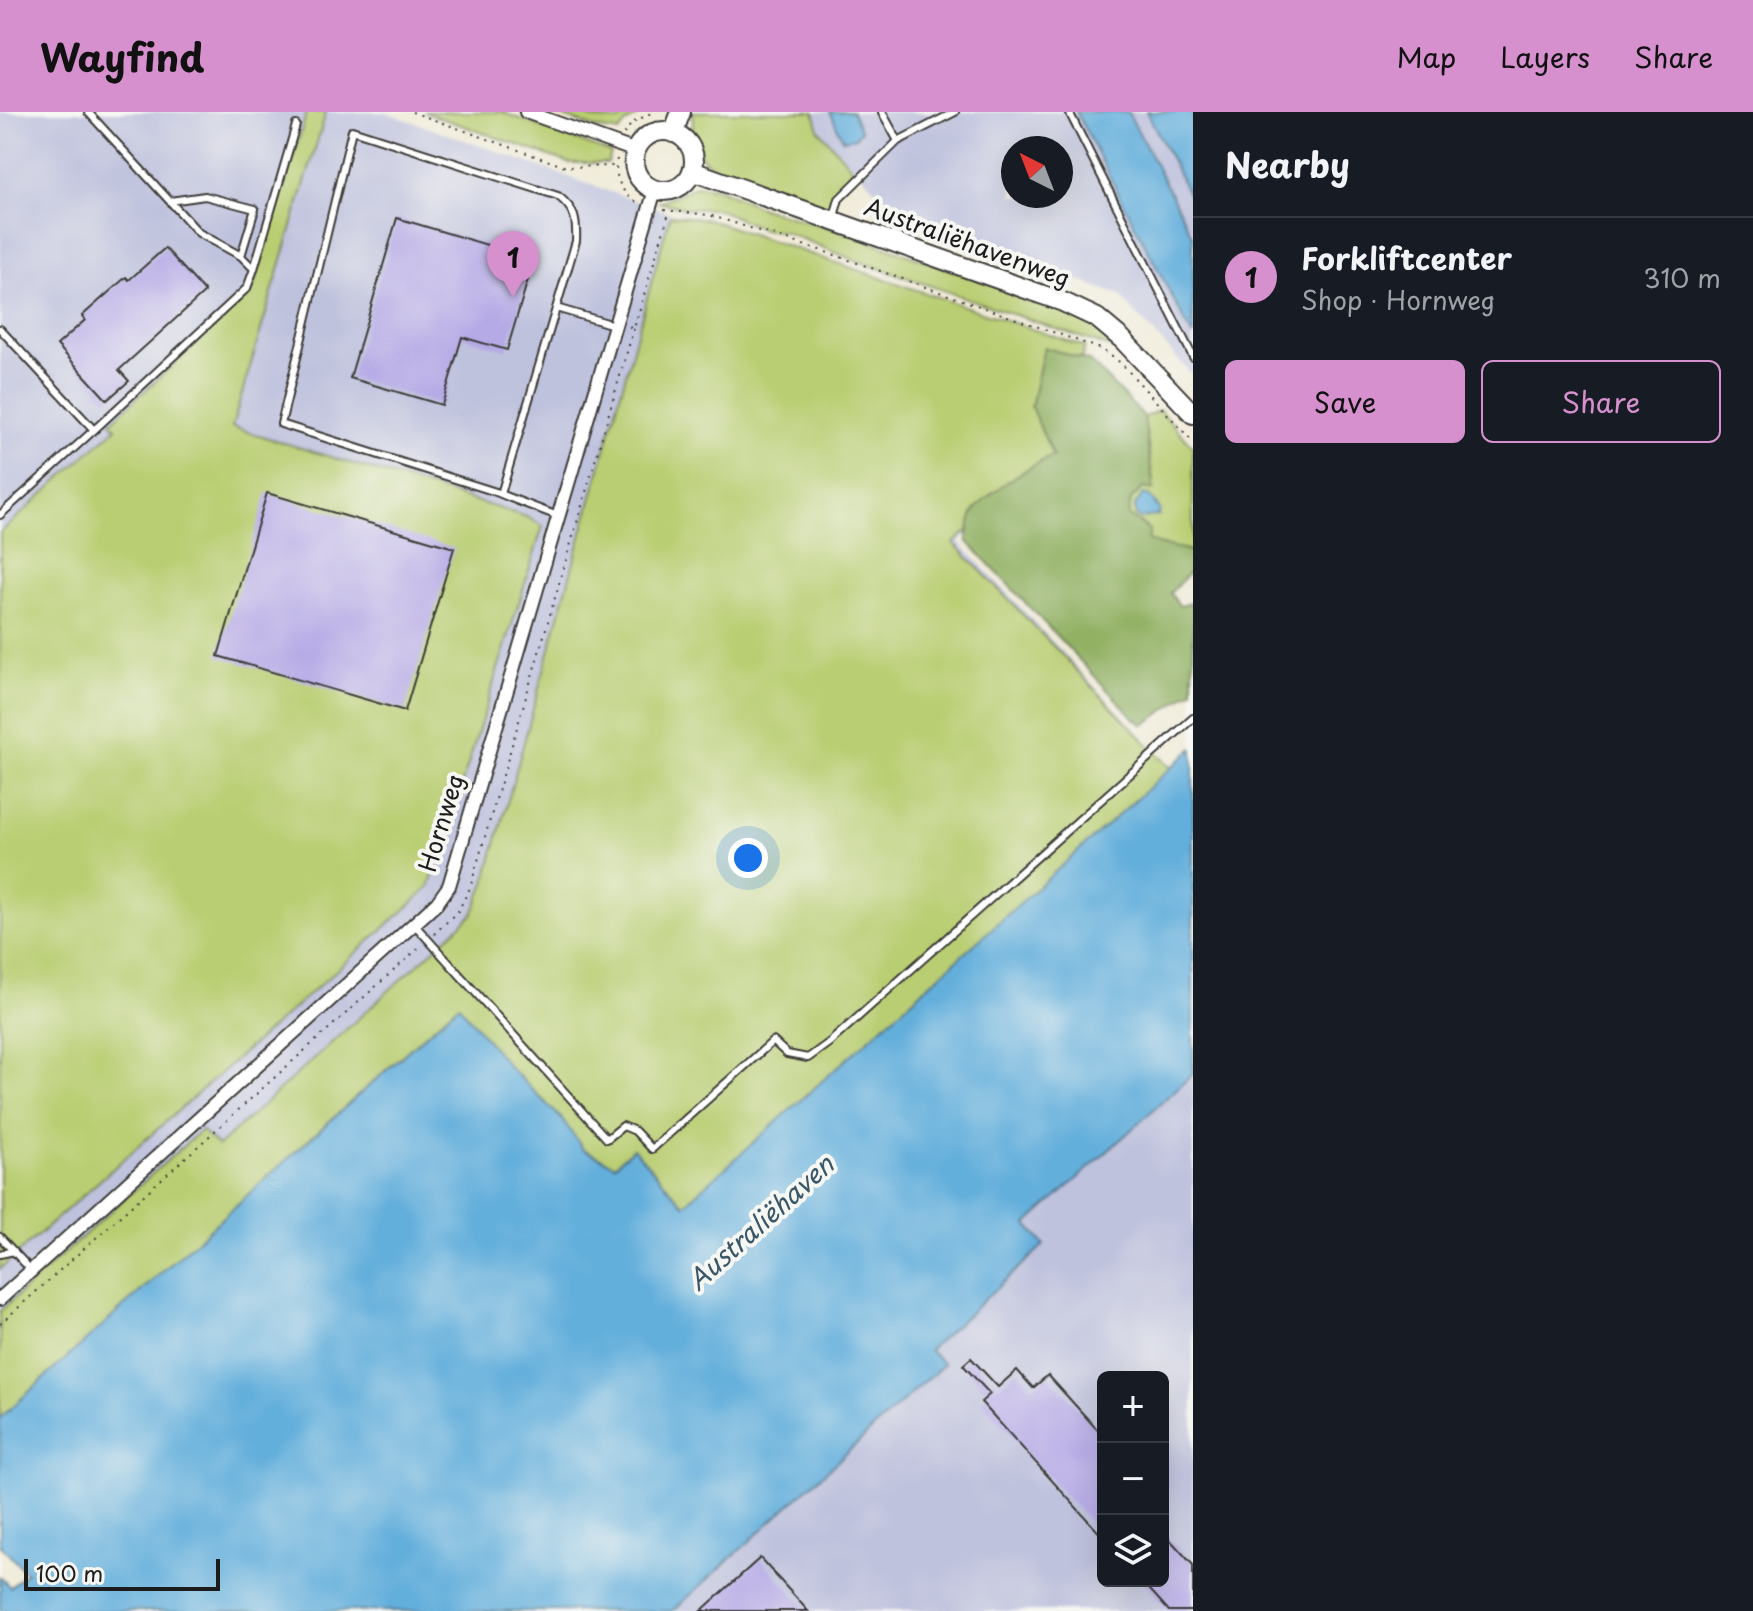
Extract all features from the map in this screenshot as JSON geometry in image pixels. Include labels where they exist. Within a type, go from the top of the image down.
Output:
[{"type":"street","points":[[526,112],[636,151]]},
{"type":"street","points":[[673,133],[681,112]]},
{"type":"street","points":[[655,133],[673,133],[688,144],[692,152],[692,171],[688,179],[673,190],[653,198],[635,170],[636,151],[647,137],[655,133]]},
{"type":"street","name":"Australiëhavenweg","points":[[692,171],[1063,302],[1097,318],[1189,402]]},
{"type":"street","name":"Hornweg","points":[[0,1299],[437,903],[449,886],[653,198]]},
{"type":"lane","points":[[88,112],[199,233],[241,256],[254,269]]},
{"type":"lane","points":[[882,112],[898,141]]},
{"type":"lane","points":[[833,220],[839,199],[898,141],[955,112]]},
{"type":"lane","points":[[1069,112],[1193,357]]},
{"type":"lane","points":[[0,515],[247,288],[296,125]]},
{"type":"lane","points":[[501,494],[576,241],[574,211],[558,196],[352,130],[281,424],[501,494],[558,516]]},
{"type":"lane","points":[[170,201],[205,196],[255,209],[241,256]]},
{"type":"lane","points":[[556,308],[615,325]]},
{"type":"lane","points":[[0,329],[94,430]]},
{"type":"lane","points":[[414,924],[607,1139],[623,1126],[635,1131],[652,1149],[773,1041],[787,1054],[808,1058],[830,1042],[1193,718]]},
{"type":"lane","points":[[0,1237],[32,1271]]},
{"type":"lane","points":[[0,1254],[14,1251]]},
{"type":"path","points":[[412,112],[566,167],[615,166],[625,195],[634,202],[653,198],[669,212],[709,215],[832,254],[1101,349],[1121,363],[1193,442]]},
{"type":"path","points":[[0,1324],[458,911],[470,888],[669,212]]},
{"type":"path","points":[[615,325],[634,328]]},
{"type":"shaded area","points":[[0,112],[385,112],[892,292],[1053,456],[959,542],[1171,768],[684,1205],[576,1140],[527,1083],[0,1419]]},
{"type":"shaded area","points":[[814,112],[1193,112],[1193,376],[1119,295],[934,228],[890,205],[819,130]]},
{"type":"shaded area","points":[[1193,1046],[1193,1611],[560,1611]]},
{"type":"green space","points":[[307,112],[326,112],[232,427],[527,517],[543,526],[429,888],[0,1269],[0,533],[116,428],[111,422],[252,292]]},
{"type":"green space","points":[[424,112],[502,112],[611,153],[608,163],[569,163]]},
{"type":"green space","points":[[550,112],[574,112],[594,119],[618,121],[634,112],[645,112],[626,123],[619,132],[595,128]]},
{"type":"green space","points":[[693,112],[814,112],[819,130],[853,169],[826,209],[761,188],[713,167],[704,159],[695,142]]},
{"type":"green space","points":[[697,186],[717,188],[762,208],[841,231],[1075,314],[1101,331],[1121,351],[849,258],[785,232],[762,229],[718,209],[688,209],[659,202]]},
{"type":"green space","points":[[670,215],[707,219],[1085,347],[1081,359],[1044,348],[1031,407],[1053,456],[954,543],[1171,768],[684,1205],[633,1148],[615,1165],[583,1149],[458,1005],[0,1418],[0,1311],[201,1130],[218,1146],[473,914],[485,883]]},
{"type":"green space","points":[[1044,347],[1091,362],[1144,417],[1154,490],[1143,488],[1131,499],[1128,515],[1150,530],[1148,540],[1193,552],[1193,569],[1170,593],[1180,606],[1193,602],[1193,690],[1144,725],[967,541],[972,516],[985,499],[1021,473],[1053,456],[1031,407]]},
{"type":"green space","points":[[1160,410],[1193,447],[1193,552],[1148,540],[1150,530],[1128,515],[1131,499],[1143,488],[1154,490],[1144,417]]},
{"type":"water","points":[[830,112],[852,112],[861,131],[855,138],[843,140]]},
{"type":"water","points":[[1076,112],[1128,112],[1193,237],[1193,337]]},
{"type":"water","points":[[1147,112],[1191,112],[1193,203]]},
{"type":"water","points":[[1143,494],[1148,495],[1160,509],[1159,515],[1140,519],[1136,516],[1135,506]]},
{"type":"water","name":"Australiëhaven","points":[[1193,748],[1193,1074],[1027,1224],[1044,1245],[929,1350],[944,1364],[673,1611],[0,1611],[0,1577],[10,1587],[26,1573],[0,1545],[0,1418],[459,1005],[509,1067],[563,1120],[583,1149],[615,1165],[633,1148],[684,1205]]},
{"type":"building","points":[[397,218],[534,259],[507,350],[462,337],[442,405],[350,378]]},
{"type":"building","points":[[165,248],[205,292],[119,370],[129,381],[107,400],[57,345],[85,320],[82,316]]},
{"type":"building","points":[[267,493],[454,548],[405,711],[218,656]]},
{"type":"building","points":[[971,1358],[998,1387],[1017,1370],[1033,1388],[1048,1375],[1097,1429],[1097,1530],[981,1402],[990,1394],[963,1365]]},
{"type":"building","points":[[1169,1539],[1193,1565],[1193,1611],[1169,1611],[1147,1587],[1169,1587]]},
{"type":"building","points":[[760,1558],[808,1611],[701,1611]]},
{"type":"place","name":"Forkliftcenter","points":[[513,297]]}]
